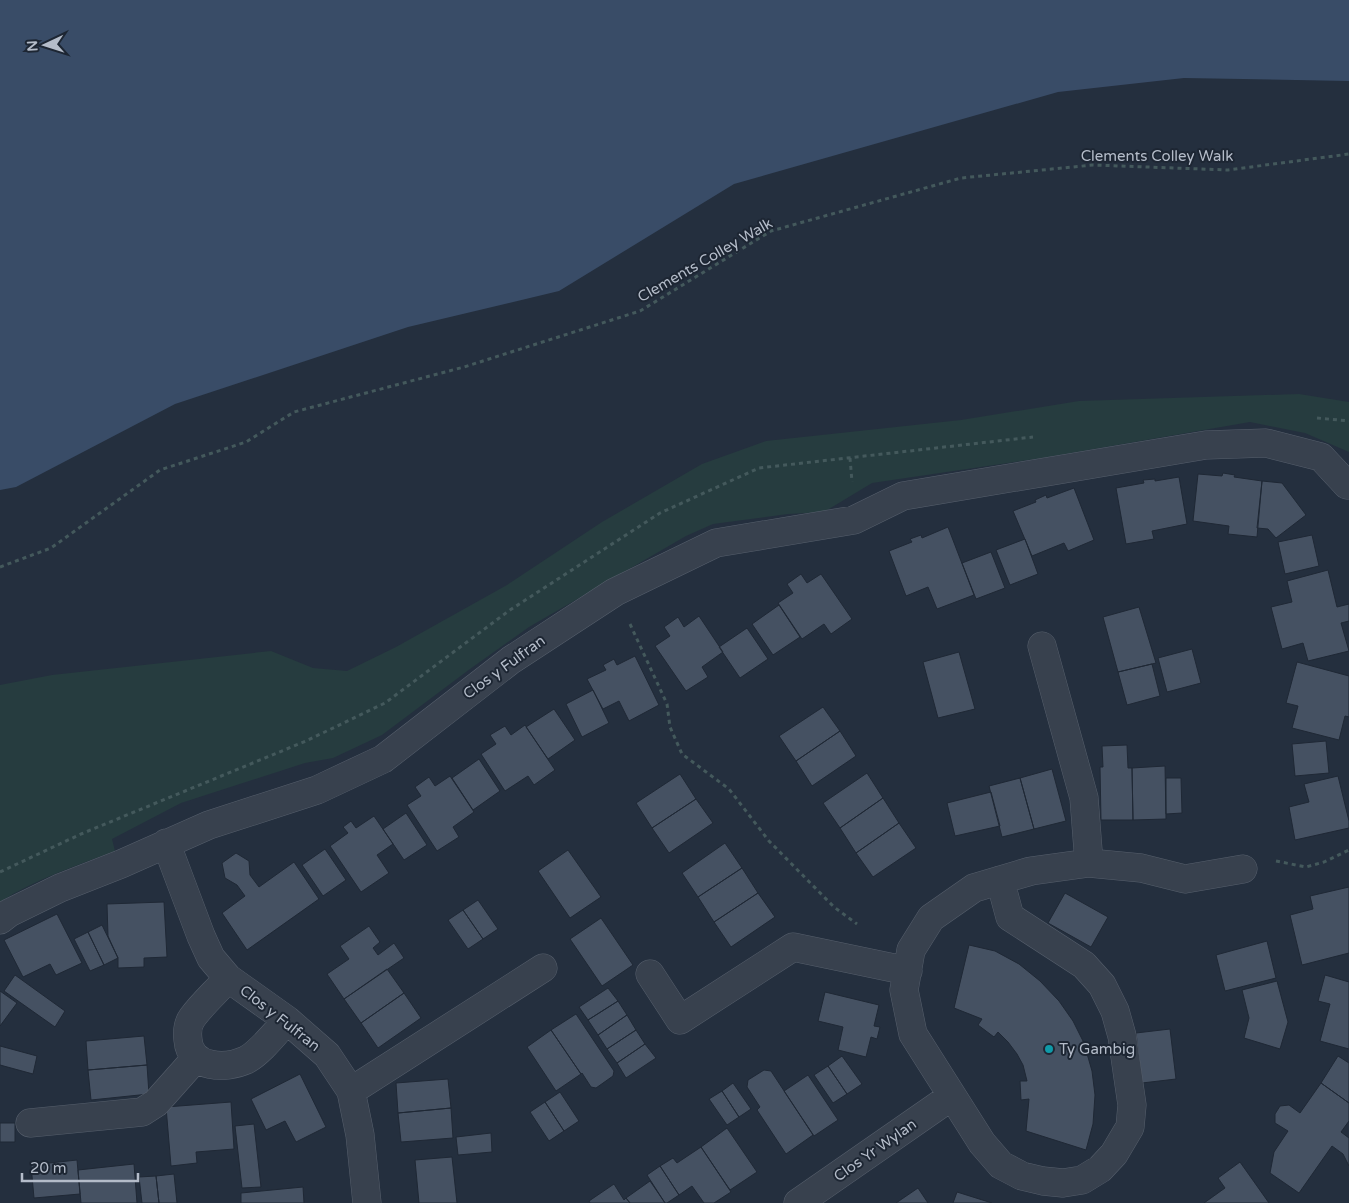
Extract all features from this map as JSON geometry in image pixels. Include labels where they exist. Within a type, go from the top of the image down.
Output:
[{"type":"street","name":"Clos y Fulfran","points":[[0,920],[9,913],[60,888],[121,864],[208,825],[317,790],[384,759],[510,660],[615,592],[716,543],[854,520],[903,496],[1206,445],[1266,443],[1321,457],[1347,485]]},
{"type":"street","points":[[1042,646],[1084,798],[1089,862]]},
{"type":"street","name":"Clos y Fulfran","points":[[166,843],[211,958],[228,978],[287,1020],[327,1055],[351,1091],[360,1135],[367,1203]]},
{"type":"street","points":[[1000,880],[1010,917],[1084,965],[1102,985],[1115,1010],[1122,1036],[1132,1105],[1130,1128],[1114,1154],[1100,1169],[1082,1180],[1063,1183],[1022,1176],[1001,1165],[982,1143],[913,1034],[904,990],[911,950],[931,918],[974,888],[1000,880],[1032,871],[1089,862],[1141,868],[1185,879],[1243,869]]},
{"type":"street","points":[[650,974],[680,1020],[794,947],[908,971]]},
{"type":"street","points":[[351,1091],[542,968]]},
{"type":"street","points":[[228,978],[192,1018],[187,1029],[188,1045],[196,1058],[210,1066],[228,1066],[247,1059],[287,1020]]},
{"type":"street","points":[[30,1123],[142,1112],[156,1103],[196,1058]]},
{"type":"street","name":"Clos Yr Wylan","points":[[798,1203],[952,1096]]},
{"type":"path","name":"Clements Colley Walk","points":[[0,567],[51,548],[160,470],[246,442],[294,412],[464,367],[640,311],[771,231],[961,178],[1093,165],[1228,170],[1349,154]]},
{"type":"path","points":[[615,592],[666,704],[670,727],[682,754],[729,789],[768,841],[834,907],[863,928]]},
{"type":"path","points":[[1243,869],[1240,855],[1306,867],[1324,862],[1349,850]]},
{"type":"green space","points":[[1299,394],[1349,402],[1349,452],[1305,433],[1250,422],[1042,458],[872,483],[824,512],[788,514],[713,524],[686,536],[529,627],[382,735],[333,758],[305,763],[181,803],[112,839],[115,851],[27,886],[0,902],[0,685],[52,675],[271,651],[313,668],[347,671],[396,647],[507,585],[602,522],[702,464],[766,441],[961,420],[1079,401]]},
{"type":"water","points":[[0,0],[1349,0],[1349,81],[1184,78],[1058,92],[734,184],[559,291],[408,327],[175,404],[16,487],[0,490]]},
{"type":"building","points":[[1223,473],[1235,475],[1234,477],[1262,481],[1257,537],[1228,534],[1229,526],[1193,521],[1198,474],[1222,476]]},
{"type":"building","points":[[1179,477],[1187,524],[1152,531],[1154,539],[1126,544],[1116,488],[1144,483],[1143,480],[1155,479],[1155,481]]},
{"type":"building","points":[[1262,481],[1282,483],[1306,515],[1276,538],[1268,529],[1257,528]]},
{"type":"building","points":[[1074,488],[1094,540],[1068,551],[1064,543],[1032,556],[1013,511],[1036,502],[1035,500],[1046,495],[1047,498]]},
{"type":"building","points":[[948,527],[974,595],[937,609],[928,587],[906,596],[889,551],[912,542],[910,539],[921,535],[922,538]]},
{"type":"building","points":[[1312,535],[1319,566],[1285,574],[1278,542]]},
{"type":"building","points":[[1025,539],[1038,574],[1010,585],[996,550]]},
{"type":"building","points":[[991,552],[1005,588],[976,599],[962,563]]},
{"type":"building","points":[[1328,570],[1337,607],[1349,604],[1349,621],[1341,623],[1349,651],[1308,661],[1303,643],[1282,649],[1271,607],[1292,602],[1287,581]]},
{"type":"building","points":[[801,574],[807,583],[821,574],[852,619],[831,634],[824,624],[802,639],[778,603],[793,593],[787,584]]},
{"type":"building","points":[[779,605],[800,637],[773,655],[752,624]]},
{"type":"building","points":[[1139,607],[1156,663],[1118,672],[1103,617]]},
{"type":"building","points":[[699,616],[723,652],[702,667],[708,677],[686,691],[655,646],[670,636],[664,627],[678,617],[684,627]]},
{"type":"building","points":[[747,628],[768,659],[740,678],[719,647]]},
{"type":"building","points":[[1192,649],[1201,683],[1167,692],[1158,658]]},
{"type":"building","points":[[959,652],[975,709],[938,718],[923,662]]},
{"type":"building","points":[[635,656],[659,705],[629,721],[619,701],[603,709],[587,679],[606,670],[603,665],[614,659],[617,665]]},
{"type":"building","points":[[1297,662],[1349,676],[1349,717],[1345,716],[1339,740],[1292,728],[1298,706],[1286,703]]},
{"type":"building","points":[[1152,664],[1160,696],[1127,705],[1118,672]]},
{"type":"building","points":[[593,690],[609,723],[582,737],[566,704]]},
{"type":"building","points":[[823,707],[840,731],[796,761],[779,736]]},
{"type":"building","points":[[554,709],[575,740],[548,759],[526,727]]},
{"type":"building","points":[[525,725],[555,770],[534,785],[528,776],[505,791],[481,754],[496,744],[490,735],[505,726],[511,735]]},
{"type":"building","points":[[840,731],[856,756],[812,786],[796,761]]},
{"type":"building","points":[[1326,741],[1329,773],[1295,776],[1292,744]]},
{"type":"building","points":[[1127,745],[1128,768],[1132,768],[1133,820],[1101,820],[1100,767],[1103,767],[1102,746]]},
{"type":"building","points":[[479,759],[500,791],[473,810],[452,778]]},
{"type":"building","points":[[1165,766],[1166,819],[1133,820],[1132,768]]},
{"type":"building","points":[[1052,769],[1066,821],[1034,829],[1020,778]]},
{"type":"building","points":[[867,773],[883,798],[840,828],[823,803]]},
{"type":"building","points":[[680,774],[696,799],[652,828],[636,803]]},
{"type":"building","points":[[450,776],[474,812],[453,827],[459,837],[437,851],[407,805],[421,796],[415,787],[429,777],[435,786]]},
{"type":"building","points":[[1338,776],[1349,828],[1295,840],[1289,807],[1309,802],[1304,784]]},
{"type":"building","points":[[1020,778],[1034,829],[1002,837],[989,786]]},
{"type":"building","points":[[1166,778],[1181,778],[1182,813],[1166,814]]},
{"type":"building","points":[[991,792],[1000,826],[955,836],[947,803]]},
{"type":"building","points":[[883,798],[899,823],[856,853],[840,828]]},
{"type":"building","points":[[696,799],[713,823],[669,853],[652,828]]},
{"type":"building","points":[[406,813],[427,845],[404,860],[383,829]]},
{"type":"building","points":[[374,816],[393,844],[377,855],[389,873],[361,892],[330,846],[348,833],[343,827],[351,821],[356,828]]},
{"type":"building","points":[[899,823],[916,848],[873,877],[856,853]]},
{"type":"building","points":[[725,843],[742,868],[698,897],[682,873]]},
{"type":"building","points":[[325,849],[346,880],[323,896],[302,865]]},
{"type":"building","points":[[568,850],[601,897],[570,918],[538,871]]},
{"type":"building","points":[[236,853],[249,861],[250,875],[259,887],[294,862],[319,899],[247,950],[222,913],[245,896],[237,885],[225,878],[222,863]]},
{"type":"building","points":[[742,868],[758,893],[714,922],[698,897]]},
{"type":"building","points":[[1349,887],[1349,953],[1302,965],[1290,915],[1313,909],[1310,896]]},
{"type":"building","points":[[758,893],[775,917],[731,947],[714,922]]},
{"type":"building","points":[[1065,893],[1108,917],[1091,947],[1048,923]]},
{"type":"building","points":[[478,900],[498,929],[483,939],[463,910]]},
{"type":"building","points":[[164,902],[167,957],[144,958],[144,967],[118,968],[118,958],[108,936],[107,904]]},
{"type":"building","points":[[463,910],[483,939],[468,949],[448,920]]},
{"type":"building","points":[[57,914],[82,963],[56,975],[50,964],[23,977],[4,940]]},
{"type":"building","points":[[601,918],[633,965],[602,986],[570,939]]},
{"type":"building","points":[[102,925],[118,958],[104,965],[88,932]]},
{"type":"building","points":[[369,926],[380,942],[373,948],[378,955],[394,943],[404,958],[344,999],[327,974],[349,959],[340,946]]},
{"type":"building","points":[[88,932],[104,965],[90,971],[74,939]]},
{"type":"building","points":[[1267,941],[1276,978],[1225,991],[1216,955]]},
{"type":"building","name":"Ty Gambig","points":[[969,945],[995,951],[1019,964],[1040,981],[1059,1001],[1073,1021],[1084,1043],[1092,1071],[1095,1095],[1093,1124],[1086,1150],[1026,1131],[1029,1099],[1021,1100],[1020,1081],[1027,1081],[1023,1065],[1017,1054],[998,1032],[994,1037],[978,1025],[982,1019],[954,1008]]},
{"type":"building","points":[[387,969],[404,993],[361,1023],[344,999]]},
{"type":"building","points":[[15,975],[65,1011],[55,1027],[4,991]]},
{"type":"building","points":[[1325,975],[1349,982],[1349,1049],[1320,1041],[1330,1004],[1318,1001]]},
{"type":"building","points":[[1277,981],[1288,1022],[1280,1049],[1244,1038],[1249,1018],[1242,990]]},
{"type":"building","points":[[608,988],[618,1001],[588,1020],[579,1007]]},
{"type":"building","points":[[0,991],[17,1003],[0,1026]]},
{"type":"building","points":[[825,992],[879,1005],[874,1026],[880,1027],[877,1039],[871,1037],[866,1057],[838,1050],[843,1027],[818,1021]]},
{"type":"building","points":[[404,993],[421,1018],[378,1048],[361,1023]]},
{"type":"building","points":[[618,1001],[627,1015],[598,1035],[588,1020]]},
{"type":"building","points":[[576,1014],[614,1071],[613,1076],[596,1088],[591,1087],[551,1030]]},
{"type":"building","points":[[627,1015],[636,1030],[607,1049],[598,1035]]},
{"type":"building","points":[[1170,1029],[1176,1079],[1142,1083],[1136,1033]]},
{"type":"building","points":[[551,1030],[581,1074],[556,1091],[527,1047]]},
{"type":"building","points":[[636,1030],[645,1044],[617,1063],[607,1049]]},
{"type":"building","points":[[144,1036],[147,1065],[88,1070],[86,1041]]},
{"type":"building","points":[[645,1044],[656,1058],[626,1078],[617,1063]]},
{"type":"building","points":[[0,1046],[37,1056],[33,1074],[0,1065]]},
{"type":"building","points":[[842,1056],[862,1084],[847,1094],[828,1066]]},
{"type":"building","points":[[1338,1056],[1349,1063],[1349,1103],[1321,1083]]},
{"type":"building","points":[[147,1065],[149,1094],[91,1100],[88,1070]]},
{"type":"building","points":[[828,1066],[847,1094],[833,1103],[814,1075]]},
{"type":"building","points":[[764,1070],[771,1071],[813,1135],[786,1154],[757,1110],[760,1107],[747,1087],[748,1080]]},
{"type":"building","points":[[300,1074],[326,1127],[296,1142],[285,1121],[266,1130],[251,1099]]},
{"type":"building","points":[[808,1075],[838,1120],[814,1136],[784,1091]]},
{"type":"building","points":[[448,1079],[451,1108],[398,1113],[396,1083]]},
{"type":"building","points":[[733,1083],[751,1109],[739,1117],[722,1091]]},
{"type":"building","points":[[1321,1083],[1349,1103],[1349,1121],[1341,1132],[1349,1138],[1349,1166],[1343,1154],[1332,1146],[1299,1193],[1270,1173],[1274,1152],[1288,1131],[1275,1123],[1275,1114],[1280,1106],[1289,1105],[1300,1113]]},
{"type":"building","points":[[722,1091],[739,1117],[727,1125],[709,1099]]},
{"type":"building","points":[[560,1092],[579,1121],[564,1131],[545,1102]]},
{"type":"building","points":[[231,1102],[234,1149],[196,1152],[197,1163],[171,1166],[166,1107]]},
{"type":"building","points":[[545,1102],[564,1131],[549,1141],[530,1112]]},
{"type":"building","points":[[451,1108],[453,1138],[401,1142],[398,1113]]},
{"type":"building","points":[[0,1123],[15,1123],[15,1142],[0,1142]]},
{"type":"building","points":[[254,1124],[261,1187],[242,1188],[235,1126]]},
{"type":"building","points":[[727,1128],[757,1172],[730,1190],[701,1147]]},
{"type":"building","points":[[491,1133],[492,1152],[458,1155],[456,1137]]},
{"type":"building","points":[[701,1147],[731,1192],[714,1203],[704,1203],[692,1186],[679,1195],[660,1166],[673,1158],[677,1163]]},
{"type":"building","points":[[452,1157],[457,1203],[419,1203],[415,1160]]},
{"type":"building","points":[[77,1160],[80,1194],[34,1198],[31,1165]]},
{"type":"building","points":[[1240,1162],[1269,1203],[1204,1203],[1225,1188],[1218,1178]]},
{"type":"building","points":[[134,1164],[137,1203],[81,1203],[78,1170]]},
{"type":"building","points":[[660,1166],[679,1195],[667,1203],[665,1203],[647,1175]]},
{"type":"building","points":[[174,1174],[177,1203],[159,1203],[156,1176]]},
{"type":"building","points":[[156,1176],[159,1203],[142,1203],[139,1177]]},
{"type":"building","points":[[650,1181],[665,1203],[630,1203],[626,1198]]},
{"type":"building","points":[[614,1184],[624,1200],[626,1198],[630,1203],[590,1203],[589,1201]]},
{"type":"building","points":[[303,1187],[304,1203],[241,1203],[241,1193]]},
{"type":"building","points":[[918,1188],[928,1203],[896,1203]]},
{"type":"building","points":[[957,1192],[992,1203],[953,1203]]},
{"type":"place","name":"Ty Gambig","points":[[1049,1049]]}]
